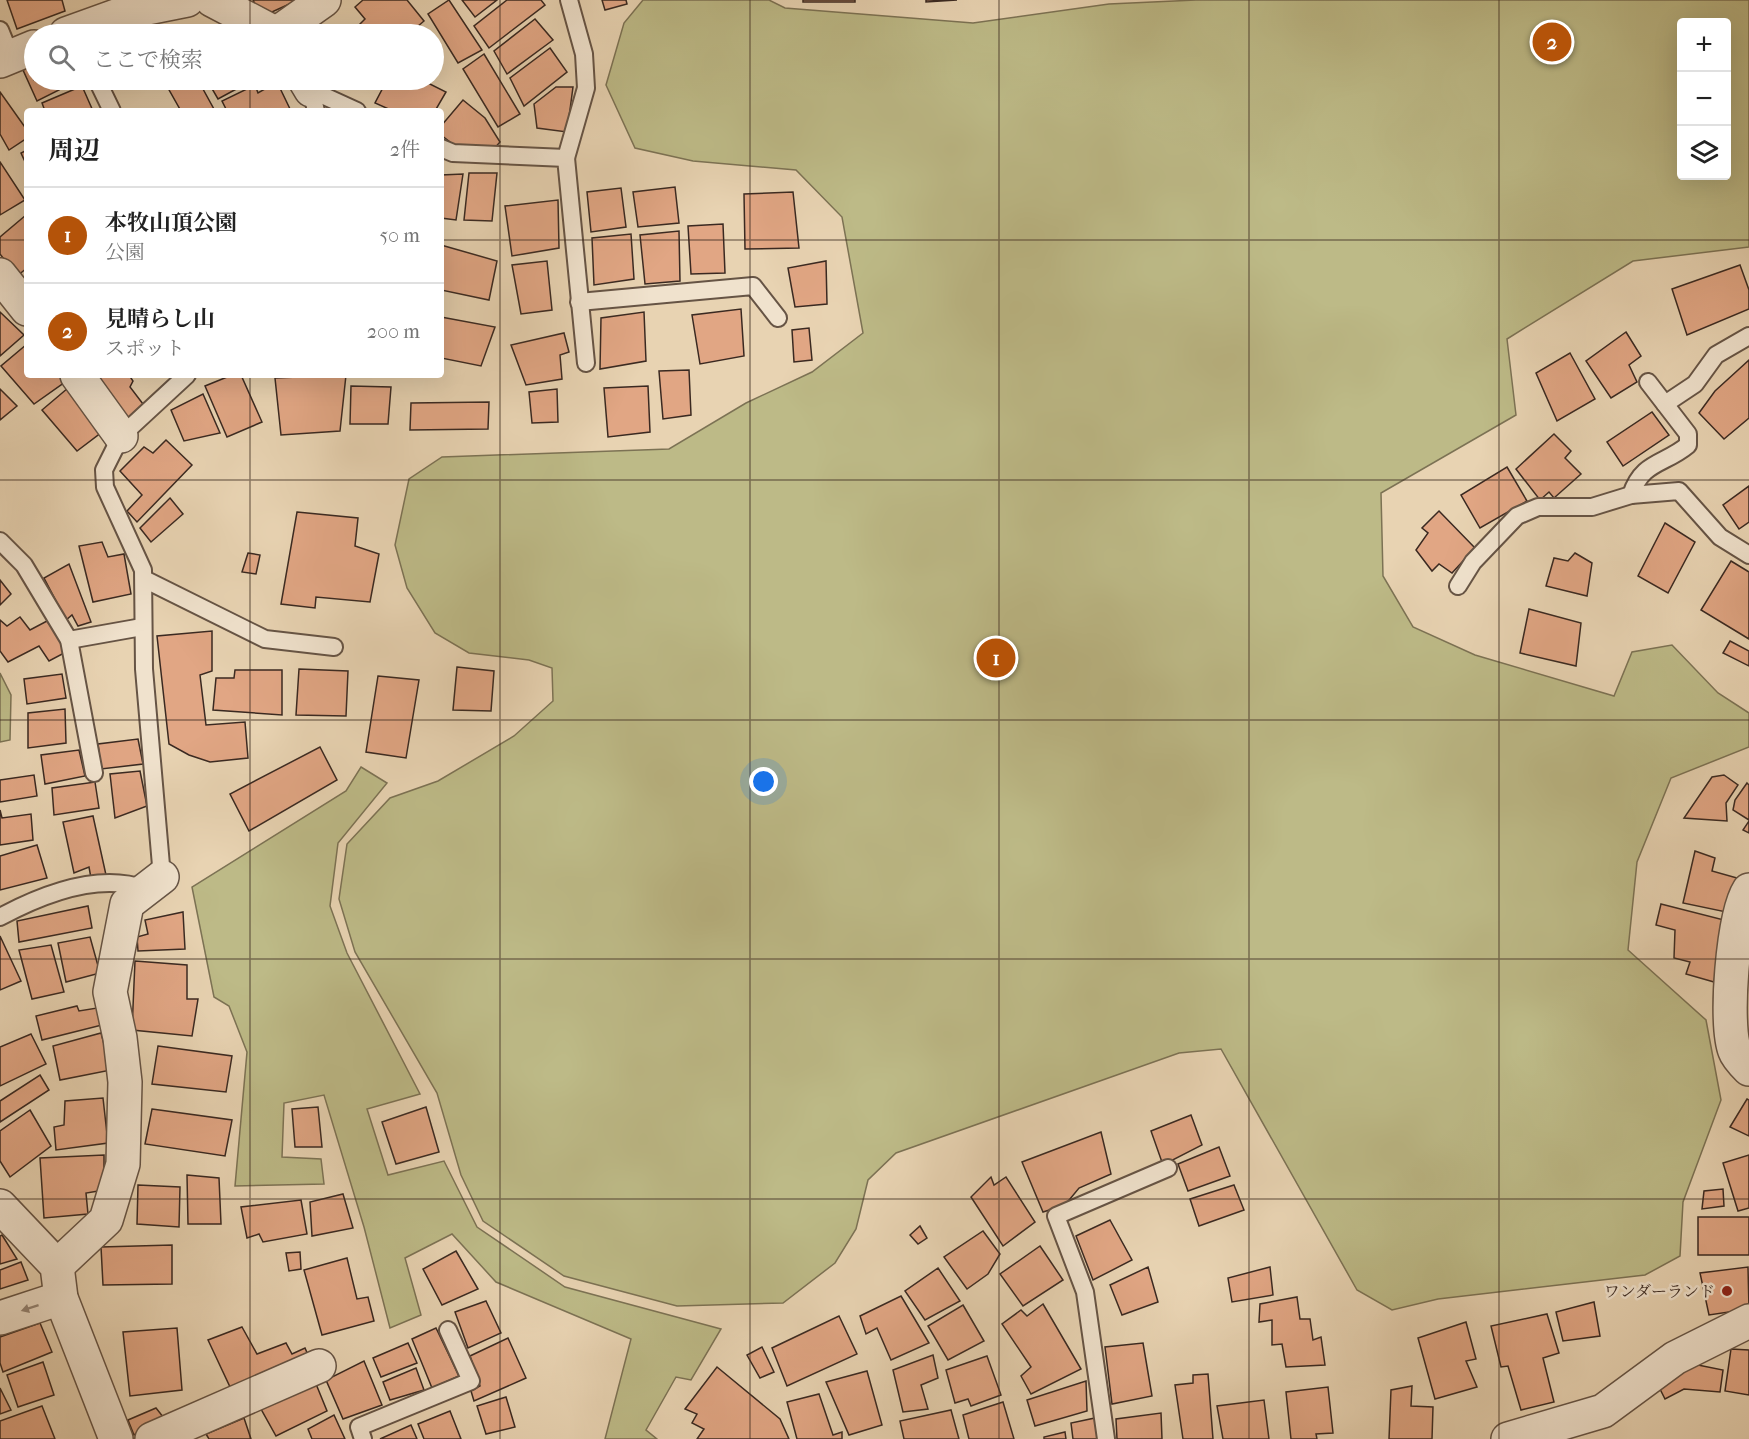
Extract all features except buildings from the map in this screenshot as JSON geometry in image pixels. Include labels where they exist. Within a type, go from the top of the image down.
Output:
[{"type":"street","points":[[96,24],[127,12],[187,0]]},
{"type":"street","points":[[212,0],[258,24]]},
{"type":"street","points":[[291,24],[324,0]]},
{"type":"street","points":[[0,275],[24,305]]},
{"type":"street","points":[[79,378],[121,436]]},
{"type":"street","points":[[57,1266],[106,1220],[123,1164],[125,1082],[120,1038],[110,992],[127,904],[154,883]]},
{"type":"street","points":[[1749,890],[1744,898],[1734,937],[1731,1030],[1735,1052],[1749,1069]]},
{"type":"street","points":[[0,1206],[57,1266],[61,1298],[116,1439]]},
{"type":"street","points":[[0,1318],[61,1298]]},
{"type":"street","points":[[1508,1439],[1603,1411],[1675,1358],[1749,1321]]},
{"type":"street","points":[[152,1439],[319,1366]]},
{"type":"lane","points":[[569,0],[584,54],[586,88],[566,158],[586,363]]},
{"type":"lane","points":[[102,90],[111,108]]},
{"type":"lane","points":[[311,94],[349,108]]},
{"type":"lane","points":[[444,149],[453,153],[566,158]]},
{"type":"lane","points":[[579,302],[753,286],[778,318]]},
{"type":"lane","points":[[1665,404],[1695,384],[1716,355],[1749,336]]},
{"type":"lane","points":[[0,917],[30,901],[76,886],[154,883],[142,627],[144,579],[128,533],[105,487],[104,470],[121,436],[185,378]]},
{"type":"lane","points":[[1631,495],[1636,479],[1651,465],[1688,445],[1688,434],[1648,382]]},
{"type":"lane","points":[[1458,586],[1473,562],[1517,516],[1538,507],[1592,507],[1631,495],[1679,491],[1720,537],[1749,555]]},
{"type":"lane","points":[[0,541],[24,565],[69,640],[94,773]]},
{"type":"lane","points":[[144,579],[265,639],[334,647]]},
{"type":"lane","points":[[69,640],[142,627]]},
{"type":"lane","points":[[1106,1439],[1085,1292],[1056,1216],[1168,1168]]},
{"type":"lane","points":[[363,1439],[359,1427],[471,1381],[448,1330]]},
{"type":"shaded area","points":[[643,0],[769,0],[785,8],[973,23],[1109,4],[1196,0],[1749,0],[1749,247],[1633,261],[1507,339],[1516,415],[1381,493],[1383,576],[1413,627],[1475,655],[1614,696],[1632,652],[1672,645],[1718,693],[1749,713],[1749,747],[1671,778],[1637,862],[1628,950],[1706,1020],[1721,1100],[1683,1202],[1680,1256],[1645,1275],[1438,1299],[1392,1310],[1357,1290],[1221,1049],[1179,1053],[896,1153],[868,1180],[856,1229],[835,1263],[783,1303],[677,1306],[564,1276],[483,1221],[461,1175],[437,1093],[355,952],[339,899],[347,844],[390,798],[438,781],[514,736],[553,701],[552,668],[529,660],[469,653],[435,633],[407,588],[395,545],[409,479],[442,457],[669,449],[746,403],[812,372],[863,333],[842,217],[796,170],[693,161],[635,148],[606,85],[624,23]]},
{"type":"shaded area","points":[[0,673],[11,695],[10,740],[0,742]]},
{"type":"shaded area","points":[[361,767],[387,783],[338,843],[330,906],[347,953],[420,1094],[367,1109],[388,1175],[444,1161],[477,1227],[565,1287],[721,1329],[691,1380],[676,1377],[646,1430],[657,1439],[605,1439],[631,1339],[496,1282],[452,1234],[405,1258],[421,1315],[390,1328],[364,1227],[324,1095],[284,1103],[282,1157],[321,1159],[324,1184],[235,1186],[247,1052],[229,1006],[214,997],[192,887],[346,791]]},
{"type":"place","name":"見晴らし山","points":[[1552,42]]},
{"type":"place","name":"本牧山頂公園","points":[[996,658]]},
{"type":"place","name":"ワンダーランド","points":[[1727,1291]]}]
